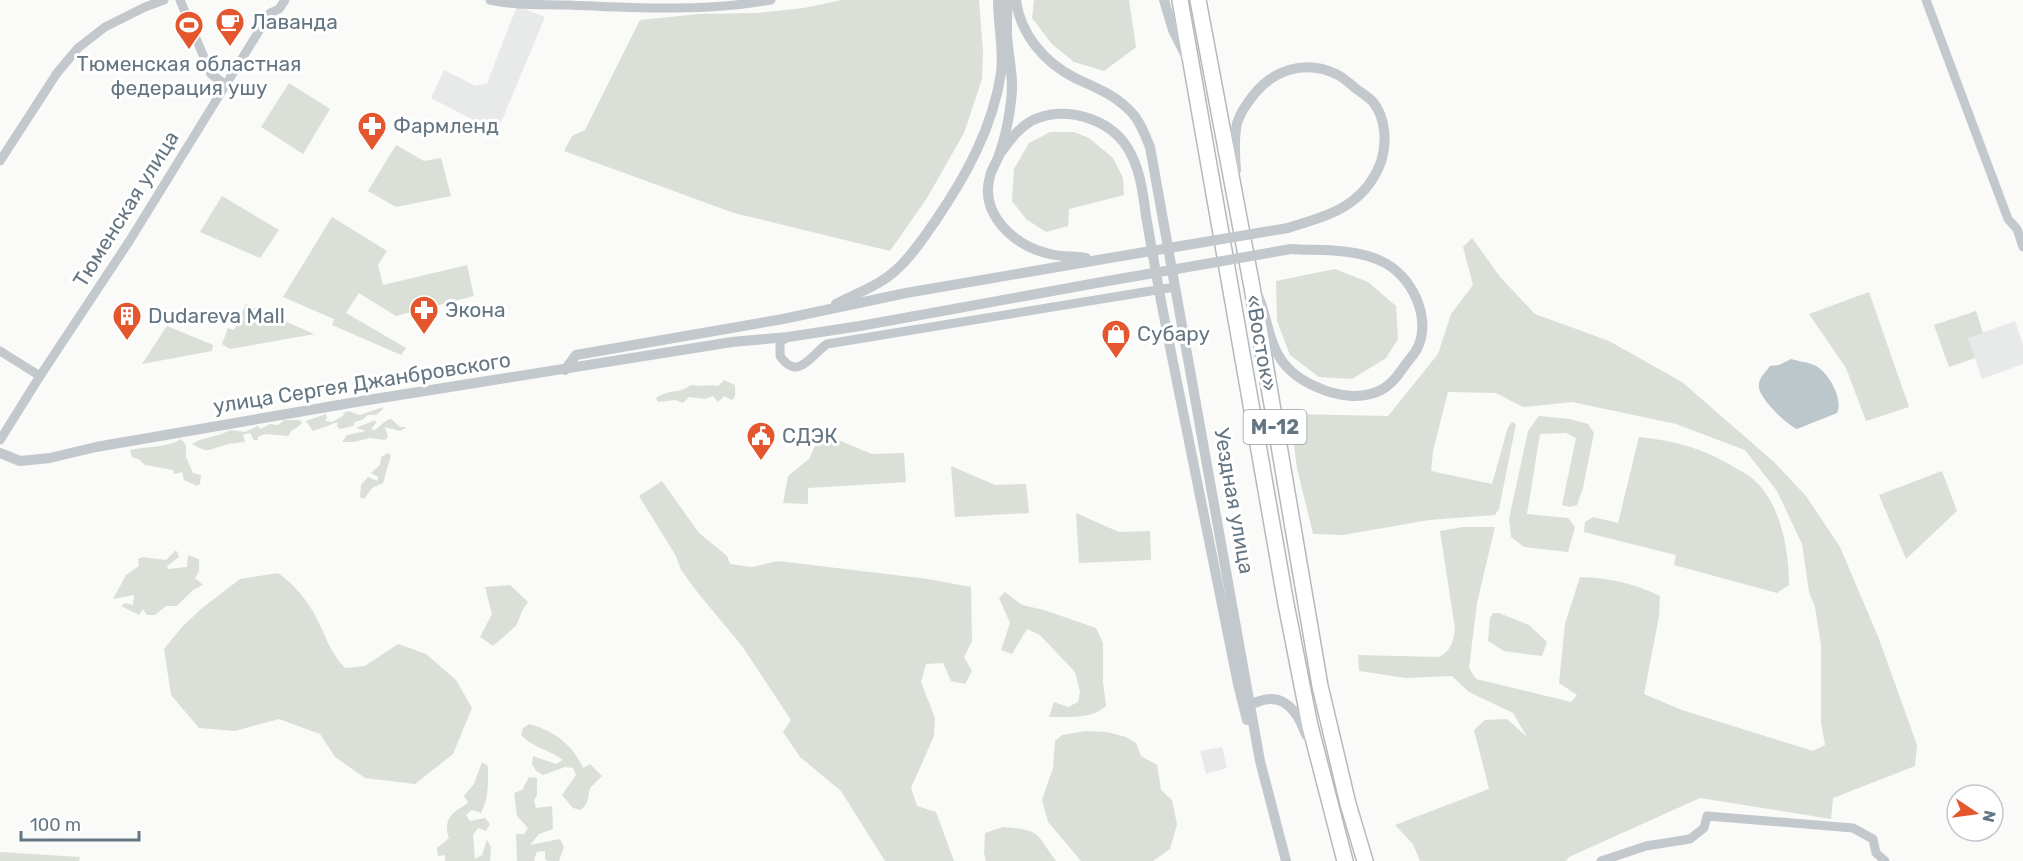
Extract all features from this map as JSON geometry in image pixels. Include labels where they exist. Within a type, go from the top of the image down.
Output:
[{"type":"highway","name":"«Восток»","points":[[1180,0],[1286,604],[1310,726],[1345,861]]},
{"type":"highway","name":"«Восток»","points":[[1198,0],[1251,287],[1320,686],[1343,783],[1365,861]]},
{"type":"street","points":[[0,161],[57,73],[78,48],[105,27],[164,0]]},
{"type":"street","points":[[180,0],[211,74],[226,85]]},
{"type":"street","name":"Тюменская улица","points":[[0,440],[126,246],[270,13],[279,9],[285,0]]},
{"type":"street","points":[[490,0],[664,7],[716,6],[771,0]]},
{"type":"street","points":[[819,312],[876,285],[895,272],[909,257],[948,201],[978,148],[995,100],[1001,73],[1002,48],[996,0]]},
{"type":"street","points":[[1008,0],[1012,98],[999,154],[990,177],[989,195],[994,215],[1004,230],[1018,241],[1036,250],[1052,255],[1098,260]]},
{"type":"street","name":"Уездная улица","points":[[1016,0],[1023,24],[1032,43],[1046,59],[1127,107],[1140,124],[1150,147],[1247,704],[1286,861]]},
{"type":"street","points":[[1164,0],[1173,30],[1191,67]]},
{"type":"street","points":[[1926,0],[2008,219],[2017,229],[2023,247]]},
{"type":"street","points":[[998,14],[1008,44]]},
{"type":"street","points":[[565,370],[576,355],[819,312],[906,293],[1288,228],[1325,216],[1350,203],[1364,192],[1377,172],[1384,151],[1384,131],[1372,100],[1337,74],[1321,69],[1302,67],[1285,70],[1272,76],[1260,86],[1246,105],[1236,128],[1235,201]]},
{"type":"street","name":"Уездная улица","points":[[999,154],[1021,128],[1038,118],[1056,114],[1072,114],[1090,118],[1105,125],[1118,135],[1134,159],[1141,183],[1159,290],[1235,673],[1247,704]]},
{"type":"street","name":"улица Сергея Джанбровского","points":[[0,453],[20,461],[50,458],[143,439],[732,342],[788,337],[860,326],[1291,249],[1364,255],[1381,260],[1390,266],[1409,285],[1416,296],[1420,311],[1420,338],[1417,349],[1393,382],[1381,390],[1368,394],[1341,395],[1312,385],[1299,377],[1280,357],[1272,341],[1258,297],[1251,287]]},
{"type":"street","points":[[788,337],[780,342],[780,356],[784,362],[795,367],[807,363],[818,350],[827,344],[1175,287]]},
{"type":"street","points":[[757,340],[771,343],[779,349]]},
{"type":"street","points":[[0,351],[40,376]]},
{"type":"street","points":[[1247,704],[1277,700],[1298,715],[1326,792]]},
{"type":"street","points":[[1601,861],[1646,846],[1690,839],[1704,828],[1707,816],[1853,828],[1873,839],[1876,853],[1885,861]]},
{"type":"shaded area","points":[[842,0],[979,0],[983,52],[982,79],[964,133],[927,198],[890,251],[734,213],[564,151],[572,136],[585,130],[640,20],[699,14],[756,13],[804,8]]},
{"type":"shaded area","points":[[1034,0],[1129,0],[1136,47],[1104,71],[1074,62],[1052,44],[1032,18]]},
{"type":"shaded area","points":[[517,6],[545,17],[497,132],[431,98],[444,70],[476,86],[487,83]]},
{"type":"shaded area","points":[[289,83],[330,109],[303,154],[261,127]]},
{"type":"shaded area","points":[[1050,132],[1074,132],[1089,138],[1113,158],[1123,178],[1124,195],[1069,209],[1068,226],[1046,232],[1026,219],[1012,201],[1014,169],[1029,143]]},
{"type":"shaded area","points":[[396,145],[424,161],[441,158],[451,196],[396,207],[368,191]]},
{"type":"shaded area","points":[[222,196],[279,230],[260,258],[200,232]]},
{"type":"shaded area","points":[[332,217],[387,251],[378,265],[383,285],[467,265],[474,296],[396,316],[359,293],[346,313],[406,348],[401,355],[332,325],[334,319],[283,297]]},
{"type":"shaded area","points":[[1472,238],[1501,278],[1535,314],[1609,341],[1682,382],[1774,462],[1806,496],[1840,547],[1879,639],[1917,745],[1915,766],[1833,798],[1831,819],[1700,798],[1569,857],[1566,861],[1420,861],[1413,844],[1395,825],[1489,789],[1474,730],[1485,720],[1507,719],[1527,737],[1513,713],[1469,692],[1452,676],[1406,678],[1359,671],[1358,655],[1438,657],[1451,646],[1455,629],[1440,531],[1463,527],[1495,527],[1477,603],[1469,668],[1476,679],[1571,702],[1577,695],[1559,683],[1565,624],[1580,577],[1611,580],[1660,596],[1659,616],[1644,694],[1682,710],[1813,751],[1825,745],[1821,722],[1821,645],[1815,607],[1809,592],[1802,544],[1777,491],[1745,450],[1676,424],[1572,402],[1523,407],[1496,393],[1448,392],[1433,451],[1431,471],[1492,484],[1508,427],[1512,422],[1516,424],[1499,509],[1495,515],[1429,520],[1343,535],[1313,534],[1297,468],[1290,414],[1388,416],[1438,354],[1451,314],[1473,285],[1463,247]]},
{"type":"shaded area","points":[[1335,269],[1368,282],[1396,306],[1398,339],[1386,358],[1352,379],[1319,377],[1290,355],[1277,321],[1276,281]]},
{"type":"shaded area","points":[[1869,292],[1909,407],[1866,421],[1846,368],[1809,314]]},
{"type":"shaded area","points":[[246,304],[315,334],[230,349],[222,344],[228,328],[234,330]]},
{"type":"shaded area","points":[[1976,311],[1983,333],[1968,338],[1975,358],[1949,367],[1934,325]]},
{"type":"shaded area","points":[[2015,321],[2023,345],[2023,364],[1982,379],[1968,338]]},
{"type":"shaded area","points":[[167,326],[213,345],[212,351],[142,364]]},
{"type":"shaded area","points":[[1791,359],[1814,365],[1824,373],[1836,393],[1839,407],[1837,413],[1797,429],[1768,404],[1760,392],[1761,378],[1770,366],[1779,365]]},
{"type":"shaded area","points":[[724,380],[735,385],[735,397],[732,400],[724,396],[718,402],[713,396],[705,399],[689,397],[683,403],[675,400],[658,402],[656,398],[691,385],[718,386]]},
{"type":"shaded area","points":[[383,407],[376,415],[368,415],[355,422],[353,426],[340,429],[337,426],[338,422],[313,431],[306,421],[326,414],[325,421],[332,422],[348,411],[360,415]]},
{"type":"shaded area","points":[[1539,416],[1570,419],[1588,424],[1594,433],[1583,488],[1577,505],[1570,507],[1562,505],[1576,438],[1566,433],[1540,434],[1527,514],[1568,518],[1575,527],[1568,552],[1524,547],[1511,537],[1509,519],[1528,431]]},
{"type":"shaded area","points":[[391,419],[400,427],[407,427],[400,431],[385,427],[388,437],[385,440],[370,438],[342,442],[347,435],[366,431],[356,428],[375,420],[376,423],[371,429],[375,430]]},
{"type":"shaded area","points":[[284,420],[300,420],[302,423],[288,436],[265,434],[258,437],[258,440],[254,440],[250,433],[243,435],[245,442],[227,444],[208,450],[192,444],[230,430],[245,432],[258,426],[260,429],[270,424],[278,425]]},
{"type":"shaded area","points":[[821,433],[872,454],[904,453],[906,482],[808,488],[808,504],[783,503],[788,476],[809,459]]},
{"type":"shaded area","points":[[1639,437],[1677,443],[1700,450],[1753,479],[1763,489],[1782,528],[1789,585],[1777,593],[1674,565],[1676,555],[1584,532],[1585,522],[1593,517],[1618,523]]},
{"type":"shaded area","points":[[181,439],[186,445],[186,457],[193,473],[201,475],[200,484],[197,486],[184,480],[182,472],[174,474],[173,470],[145,465],[132,457],[130,450],[163,445]]},
{"type":"shaded area","points":[[388,453],[391,455],[383,483],[372,488],[364,499],[360,497],[361,485],[368,477],[378,481],[378,477],[371,473],[380,465],[381,457]]},
{"type":"shaded area","points":[[951,466],[995,485],[1026,484],[1029,513],[955,517]]},
{"type":"shaded area","points":[[1942,471],[1957,511],[1906,559],[1879,495]]},
{"type":"shaded area","points":[[662,481],[699,533],[727,556],[730,564],[752,567],[778,561],[928,579],[971,587],[972,641],[964,657],[972,671],[965,684],[951,681],[943,663],[926,664],[921,682],[935,718],[934,736],[911,788],[917,806],[936,812],[954,861],[885,861],[841,791],[800,757],[783,732],[791,720],[742,646],[681,570],[676,556],[639,496]]},
{"type":"shaded area","points":[[1076,513],[1119,532],[1150,531],[1151,560],[1079,563]]},
{"type":"shaded area","points":[[176,550],[179,557],[167,566],[168,569],[187,567],[188,555],[199,559],[199,571],[195,578],[203,585],[193,590],[177,606],[166,606],[155,615],[147,615],[143,609],[139,615],[121,606],[125,603],[133,605],[134,595],[113,599],[126,575],[139,566],[138,559],[142,557],[166,560]]},
{"type":"shaded area","points":[[278,573],[290,582],[305,599],[332,651],[345,668],[365,666],[398,644],[426,654],[456,680],[472,708],[453,754],[415,784],[365,778],[335,757],[320,734],[279,719],[235,731],[199,728],[171,695],[164,649],[201,609],[240,579]]},
{"type":"shaded area","points":[[510,585],[528,602],[516,626],[493,646],[480,637],[492,614],[485,587]]},
{"type":"shaded area","points":[[1005,592],[1022,605],[1096,628],[1103,643],[1103,681],[1106,706],[1087,715],[1049,717],[1054,702],[1068,707],[1078,702],[1080,692],[1075,672],[1040,635],[1027,629],[1012,654],[1001,650],[1010,623],[999,598]]},
{"type":"shaded area","points":[[1493,613],[1499,613],[1529,625],[1547,642],[1542,656],[1504,651],[1488,641],[1490,618]]},
{"type":"shaded area","points":[[529,724],[554,734],[574,752],[583,768],[590,764],[602,776],[590,788],[587,803],[581,810],[573,808],[562,795],[576,775],[573,768],[565,767],[543,775],[536,771],[532,764],[533,756],[556,764],[563,760],[530,743],[521,735],[523,728]]},
{"type":"shaded area","points":[[1085,731],[1107,732],[1126,737],[1136,743],[1141,756],[1157,765],[1161,790],[1172,800],[1177,824],[1170,849],[1153,861],[1081,861],[1048,822],[1042,800],[1053,768],[1055,741],[1062,735]]},
{"type":"shaded area","points":[[1222,747],[1227,768],[1206,774],[1200,751]]},
{"type":"shaded area","points":[[482,762],[488,766],[485,802],[481,813],[472,810],[466,815],[470,821],[485,818],[490,824],[486,831],[478,828],[473,835],[475,859],[482,855],[487,840],[491,847],[490,861],[445,861],[445,855],[438,856],[437,848],[449,838],[447,827],[450,817],[468,802],[464,796],[474,784]]},
{"type":"shaded area","points":[[529,777],[537,778],[537,794],[534,801],[536,808],[552,806],[553,829],[539,834],[530,845],[560,839],[564,847],[559,861],[545,859],[545,851],[537,852],[535,861],[517,861],[516,834],[524,834],[528,828],[517,816],[514,793],[522,790]]},
{"type":"shaded area","points":[[1003,827],[1031,831],[1036,834],[1056,861],[986,861],[985,833]]},
{"type":"shaded area","points":[[0,852],[80,857],[79,861],[0,861]]},
{"type":"place","name":"Лаванда","points":[[230,48]]},
{"type":"place","name":"Тюменская областная федерация ушу","points":[[189,50]]},
{"type":"place","name":"Фармленд","points":[[372,152]]},
{"type":"place","name":"Экона","points":[[424,336]]},
{"type":"place","name":"Dudareva Mall","points":[[127,342]]},
{"type":"place","name":"Субару","points":[[1116,360]]},
{"type":"place","name":"СДЭК","points":[[761,462]]}]
